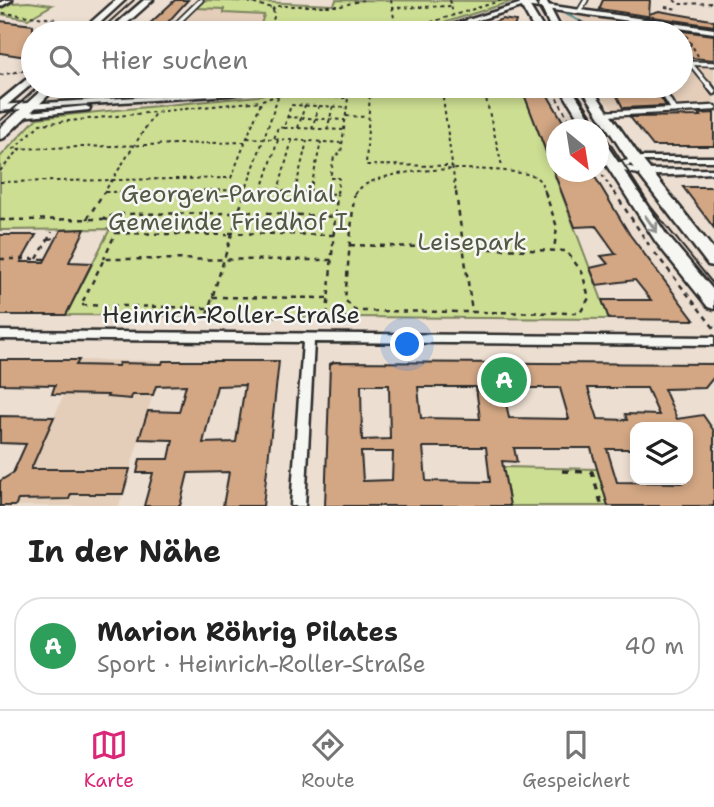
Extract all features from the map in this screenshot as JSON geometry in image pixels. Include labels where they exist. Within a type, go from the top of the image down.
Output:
[{"type":"main road","points":[[97,21],[121,0]]},
{"type":"main road","points":[[125,21],[149,0]]},
{"type":"main road","points":[[524,2],[534,21]]},
{"type":"main road","points":[[543,2],[552,21]]},
{"type":"main road","points":[[0,107],[21,83]]},
{"type":"main road","points":[[0,135],[38,98]]},
{"type":"main road","points":[[572,98],[585,119]]},
{"type":"main road","points":[[593,98],[635,160],[714,261]]},
{"type":"main road","points":[[609,158],[661,238],[714,303]]},
{"type":"street","points":[[0,5],[9,0]]},
{"type":"street","points":[[466,21],[524,2],[543,2],[660,21]]},
{"type":"street","points":[[693,27],[714,31]]},
{"type":"street","points":[[0,116],[24,110],[162,98]]},
{"type":"street","points":[[0,107],[24,110],[145,100]]},
{"type":"street","points":[[614,166],[635,160],[714,159]]},
{"type":"street","points":[[614,166],[645,172],[714,172]]},
{"type":"street","name":"Heinrich-Roller-Straße","points":[[0,335],[714,341]]},
{"type":"street","points":[[298,506],[309,337]]},
{"type":"lane","points":[[179,21],[201,0]]},
{"type":"lane","points":[[580,10],[586,0]]},
{"type":"lane","points":[[693,64],[714,64]]},
{"type":"lane","points":[[693,68],[714,92]]},
{"type":"lane","points":[[666,98],[674,110]]},
{"type":"lane","points":[[603,114],[714,108]]},
{"type":"path","points":[[251,0],[250,3],[271,7],[272,21]]},
{"type":"path","points":[[272,9],[276,6],[341,6],[363,0]]},
{"type":"path","points":[[391,0],[394,21]]},
{"type":"path","points":[[450,0],[453,15]]},
{"type":"path","points":[[434,21],[503,0]]},
{"type":"path","points":[[674,0],[679,4],[714,3]]},
{"type":"path","points":[[676,15],[679,4]]},
{"type":"path","points":[[391,8],[451,6]]},
{"type":"path","points":[[665,7],[678,9]]},
{"type":"path","points":[[0,12],[55,19]]},
{"type":"path","points":[[694,45],[695,52],[705,64]]},
{"type":"path","points":[[0,75],[21,74]]},
{"type":"path","points":[[270,98],[40,124],[14,149],[264,139],[342,143]]},
{"type":"path","points":[[207,314],[229,234],[278,98]]},
{"type":"path","points":[[327,315],[339,178],[330,178],[334,157],[341,153],[348,98]]},
{"type":"path","points":[[369,98],[366,164],[519,171],[538,178],[559,227],[554,250]]},
{"type":"path","points":[[443,98],[472,313]]},
{"type":"path","points":[[486,98],[502,166]]},
{"type":"path","points":[[557,98],[569,119]]},
{"type":"path","points":[[0,182],[231,178],[261,101]]},
{"type":"path","points":[[284,128],[291,105],[347,107]]},
{"type":"path","points":[[298,128],[305,105]]},
{"type":"path","points":[[312,129],[319,106]]},
{"type":"path","points":[[327,130],[333,106]]},
{"type":"path","points":[[87,219],[155,112]]},
{"type":"path","points":[[287,117],[368,117]]},
{"type":"path","points":[[262,190],[278,127],[343,130]]},
{"type":"path","points":[[278,191],[292,140]]},
{"type":"path","points":[[295,191],[307,141]]},
{"type":"path","points":[[310,192],[321,142]]},
{"type":"path","points":[[0,172],[20,149]]},
{"type":"path","points":[[350,245],[554,250],[573,255],[590,296],[580,313],[356,311],[345,300],[354,196],[361,186],[383,176],[452,168]]},
{"type":"path","points":[[105,192],[262,190],[337,194]]},
{"type":"path","points":[[103,219],[117,214],[237,212],[336,218]]},
{"type":"path","points":[[0,220],[113,221],[118,227],[116,233],[81,305],[83,307],[209,308]]},
{"type":"path","points":[[37,264],[52,232]]},
{"type":"path","points":[[116,233],[334,234]]},
{"type":"path","points":[[48,239],[56,238]]},
{"type":"path","points":[[104,258],[332,260]]},
{"type":"path","points":[[0,259],[45,259]]},
{"type":"path","points":[[212,297],[328,298]]},
{"type":"path","points":[[562,471],[592,471],[602,506]]},
{"type":"shaded area","points":[[196,8],[265,15],[263,21],[184,21]]},
{"type":"shaded area","points":[[571,12],[630,21],[562,21],[559,15]]},
{"type":"shaded area","points":[[693,31],[714,34],[714,116],[617,117],[604,98],[693,98]]},
{"type":"shaded area","points":[[79,360],[163,361],[119,506],[15,506]]},
{"type":"green space","points":[[205,0],[334,5],[336,0],[513,1],[450,21],[262,21],[264,15],[224,13],[224,9],[196,8]]},
{"type":"green space","points":[[12,3],[52,5],[28,19],[0,14],[0,9]]},
{"type":"green space","points":[[238,98],[526,98],[546,152],[546,182],[557,182],[609,319],[66,315],[110,229],[0,230],[0,157],[37,118]]},
{"type":"green space","points":[[503,467],[597,469],[608,506],[510,506]]},
{"type":"building","points":[[175,0],[188,0],[169,21],[153,21]]},
{"type":"building","points":[[603,0],[650,0],[649,14],[659,11],[711,20],[714,21],[714,26],[693,21],[599,9]]},
{"type":"building","points":[[0,21],[21,24],[21,56],[0,53]]},
{"type":"building","points":[[693,32],[714,35],[714,60],[693,58]]},
{"type":"building","points":[[525,98],[549,98],[562,119],[546,119],[546,151]]},
{"type":"building","points":[[618,98],[661,98],[666,106],[623,108]]},
{"type":"building","points":[[714,113],[714,146],[653,146],[630,117],[701,116],[699,114]]},
{"type":"building","points":[[558,182],[598,182],[630,235],[694,320],[609,319],[602,300],[651,300],[635,280],[597,285],[590,268],[608,264],[601,256],[616,254],[596,226],[575,227]]},
{"type":"building","points":[[683,187],[714,187],[714,228]]},
{"type":"building","points":[[85,229],[69,262],[92,263],[66,315],[0,315],[0,235],[36,235],[21,262],[44,262],[61,230]]},
{"type":"building","points":[[0,360],[79,360],[76,365],[118,366],[119,363],[162,364],[163,361],[279,361],[263,506],[223,506],[229,472],[188,473],[180,506],[144,506],[153,473],[137,473],[140,459],[169,459],[173,440],[139,439],[148,411],[179,412],[186,385],[156,386],[153,395],[132,395],[131,399],[107,397],[108,395],[52,394],[55,385],[0,384]],"holes":[[[245,385],[236,442],[203,443],[217,386]]]},
{"type":"building","points":[[334,362],[714,364],[714,377],[705,388],[664,389],[677,419],[703,415],[714,431],[714,506],[608,506],[591,448],[514,448],[517,462],[502,461],[510,506],[325,506],[330,364]],"holes":[[[361,385],[389,385],[390,439],[362,440]],[[418,387],[476,387],[480,419],[421,418]],[[503,388],[560,388],[569,419],[509,418]],[[588,388],[647,388],[659,415],[625,414],[627,420],[598,419]],[[423,447],[486,447],[490,482],[426,481]],[[361,452],[393,452],[392,480],[363,481]]]},
{"type":"building","points":[[0,416],[54,417],[31,469],[130,469],[123,494],[71,494],[69,499],[18,500],[15,506],[0,506],[0,481],[13,473],[26,444],[0,443]]},
{"type":"waterway","points":[[563,13],[580,21]]},
{"type":"tram line","points":[[110,21],[134,0]]},
{"type":"tram line","points":[[534,0],[545,21]]},
{"type":"tram line","points":[[0,121],[26,98]]},
{"type":"tram line","points":[[581,98],[651,207],[714,285]]},
{"type":"place","name":"Marion Röhrig Pilates","points":[[504,380]]},
{"type":"park label","name":"Georgen-Parochial Gemeinde Friedhof I","points":[[228,208]]},
{"type":"park label","name":"Leisepark","points":[[472,242]]}]
